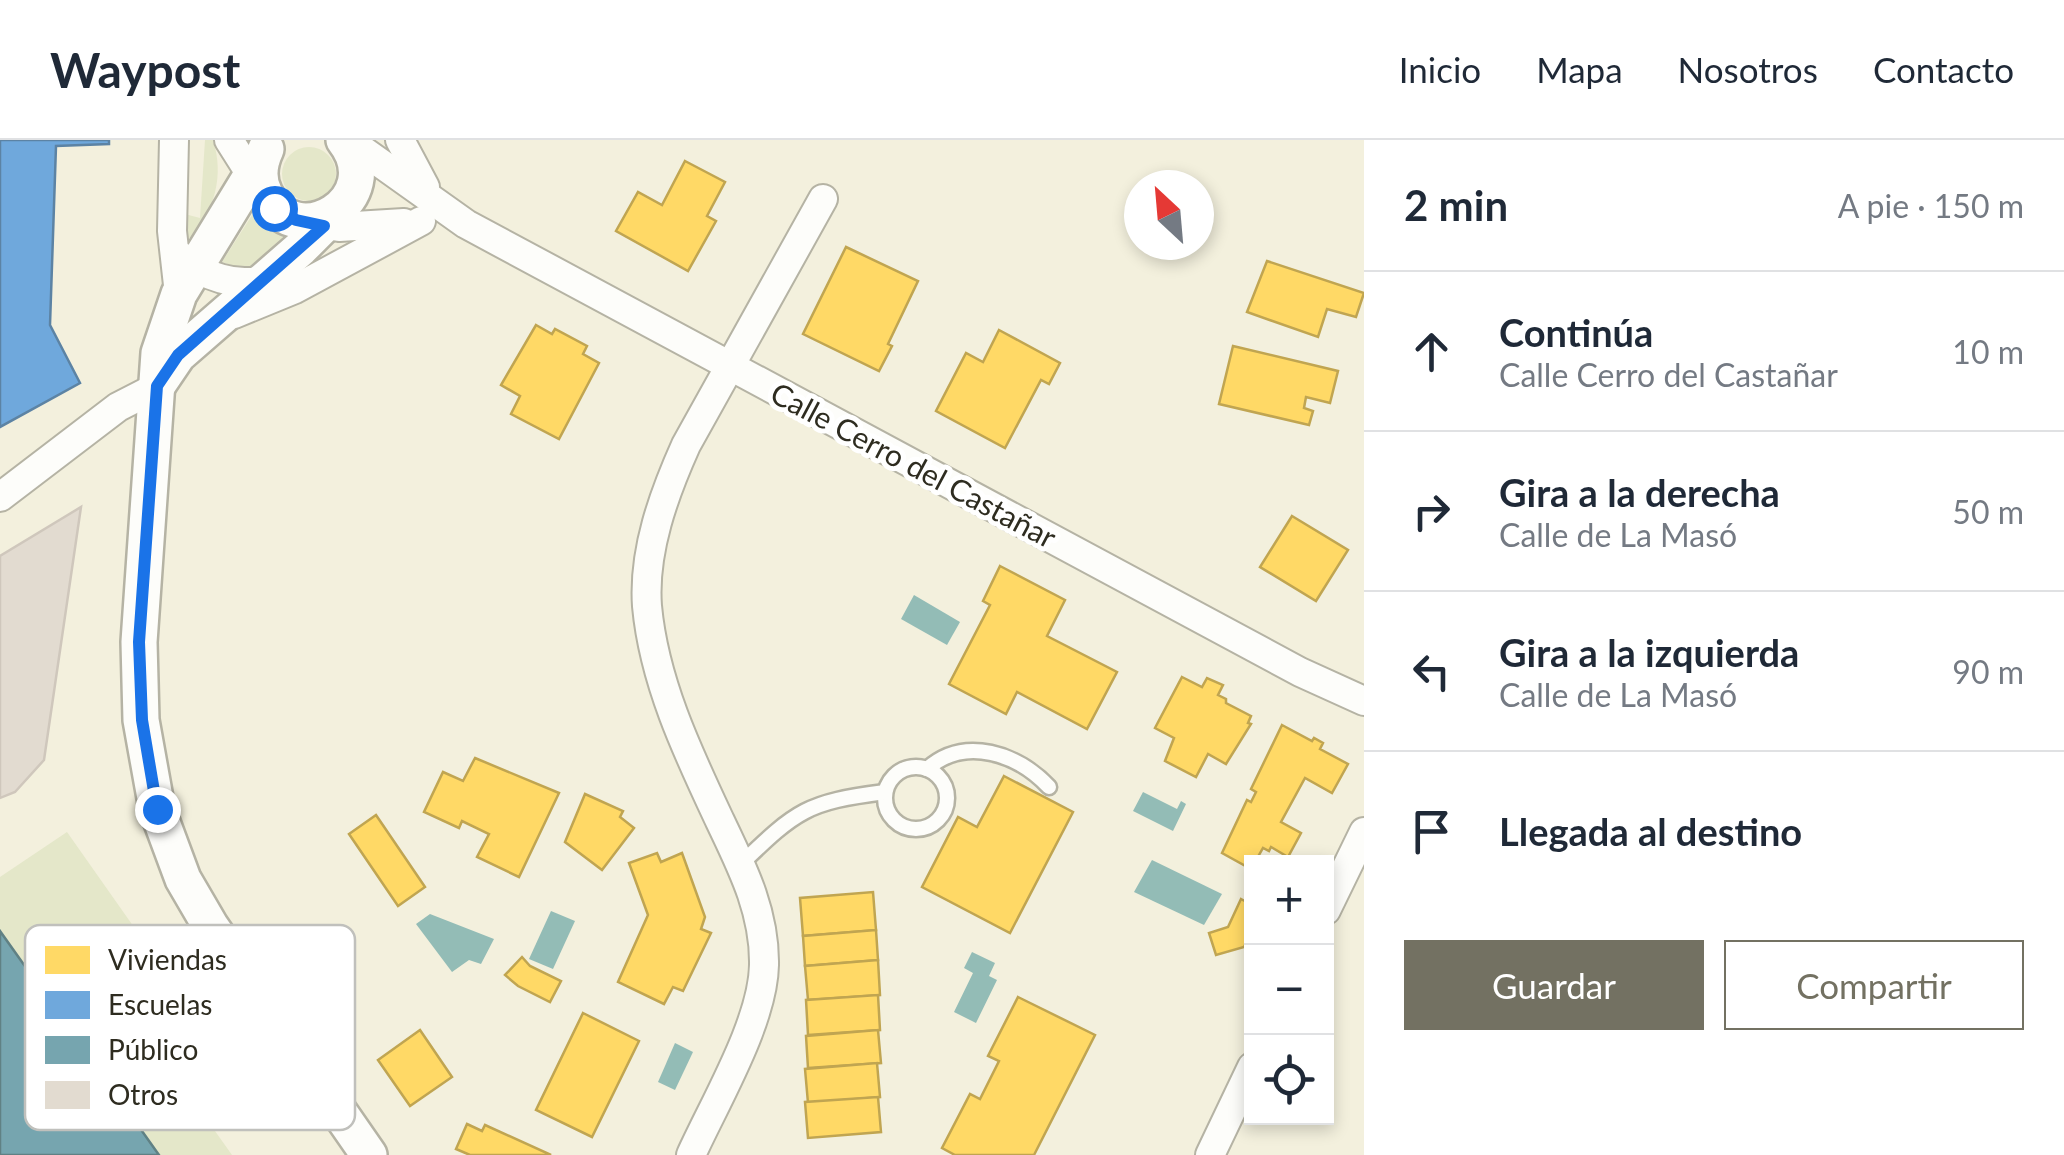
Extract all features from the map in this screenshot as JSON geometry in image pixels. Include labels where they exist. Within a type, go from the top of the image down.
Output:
[{"type":"street","points":[[174,140],[182,268],[159,353],[139,642],[142,720],[157,809],[183,879],[210,925]]},
{"type":"street","points":[[229,140],[262,167],[274,208],[429,213]]},
{"type":"street","points":[[0,497],[118,407],[157,386],[178,355],[265,279],[328,211],[367,143]]},
{"type":"street","name":"Calle Cerro del Castañar","points":[[367,143],[429,213],[466,224],[1300,672],[1364,701]]},
{"type":"street","points":[[182,268],[262,167]]},
{"type":"street","points":[[691,1155],[754,1017],[762,991],[764,944],[761,921],[740,864],[670,708],[647,604],[651,547],[668,484],[822,198]]},
{"type":"street","points":[[218,320],[295,289],[429,213]]},
{"type":"street","points":[[182,268],[230,281],[253,283],[265,279]]},
{"type":"street","points":[[1334,894],[1364,832]]},
{"type":"street","points":[[1210,1155],[1244,1084]]},
{"type":"street","points":[[351,1130],[368,1155]]},
{"type":"lane","points":[[927,769],[939,758],[970,752],[997,753],[1030,766],[1049,787]]},
{"type":"lane","points":[[916,767],[927,769],[943,782],[947,793],[944,812],[930,826],[910,829],[887,812],[885,792],[896,774],[916,767]]},
{"type":"lane","points":[[740,864],[792,816],[813,804],[885,792]]},
{"type":"green space","points":[[205,140],[213,140],[217,180],[211,205],[193,241],[186,235],[181,213],[200,218]]},
{"type":"green space","points":[[309,147],[328,155],[336,174],[328,193],[309,201],[290,193],[282,174],[290,155]]},
{"type":"green space","points":[[254,212],[265,227],[285,237],[251,268],[222,262]]},
{"type":"green space","points":[[67,832],[132,925],[25,925],[25,1130],[214,1130],[232,1155],[0,1155],[0,877]]},
{"type":"water","points":[[914,595],[960,622],[947,645],[901,619]]},
{"type":"water","points":[[1143,792],[1177,809],[1181,801],[1186,804],[1173,831],[1133,811]]},
{"type":"water","points":[[1152,860],[1222,894],[1204,925],[1134,892]]},
{"type":"water","points":[[551,911],[575,921],[553,969],[529,959]]},
{"type":"water","points":[[430,914],[494,939],[481,964],[469,960],[452,972],[416,924]]},
{"type":"water","points":[[972,952],[995,963],[989,976],[997,980],[976,1023],[954,1012],[973,973],[964,968]]},
{"type":"water","points":[[675,1043],[693,1052],[675,1090],[658,1082]]},
{"type":"building: Viviendas","points":[[685,161],[725,182],[707,216],[716,221],[688,271],[616,231],[638,192],[662,205]]},
{"type":"building: Viviendas","points":[[846,247],[918,281],[879,371],[803,334]]},
{"type":"building: Viviendas","points":[[1267,261],[1364,293],[1356,317],[1327,309],[1318,337],[1247,312]]},
{"type":"building: Viviendas","points":[[536,325],[552,334],[555,329],[587,346],[583,354],[599,363],[559,439],[511,414],[520,396],[501,385]]},
{"type":"building: Viviendas","points":[[999,330],[1060,363],[1049,384],[1041,380],[1005,448],[936,411],[966,353],[983,362]]},
{"type":"building: Viviendas","points":[[1233,346],[1338,371],[1330,403],[1306,397],[1304,408],[1313,411],[1309,425],[1219,404]]},
{"type":"building: Viviendas","points":[[1292,516],[1348,550],[1316,601],[1260,567]]},
{"type":"building: Viviendas","points":[[1000,566],[1065,600],[1047,636],[1117,672],[1087,729],[1017,692],[1006,714],[949,684],[990,605],[983,601]]},
{"type":"building: Viviendas","points":[[1182,677],[1202,687],[1207,678],[1223,685],[1218,695],[1251,716],[1251,724],[1226,764],[1208,754],[1196,777],[1165,761],[1174,738],[1155,728]]},
{"type":"building: Viviendas","points":[[1282,725],[1323,743],[1320,749],[1348,764],[1332,793],[1305,778],[1281,822],[1301,833],[1289,855],[1271,847],[1269,851],[1263,848],[1259,855],[1244,855],[1244,865],[1222,853],[1247,800],[1251,802],[1256,792],[1251,789]]},
{"type":"building: Viviendas","points":[[475,758],[559,793],[519,877],[477,857],[489,834],[462,821],[459,828],[424,812],[443,772],[463,781]]},
{"type":"building: Viviendas","points":[[1004,776],[1073,812],[1010,933],[922,887],[958,817],[977,827]]},
{"type":"building: Viviendas","points":[[585,794],[623,811],[620,817],[634,828],[602,870],[565,842]]},
{"type":"building: Viviendas","points":[[376,815],[425,887],[398,906],[349,834]]},
{"type":"building: Viviendas","points":[[657,853],[661,862],[682,853],[705,917],[701,929],[711,933],[683,991],[673,987],[664,1004],[618,982],[648,915],[629,863]]},
{"type":"building: Viviendas","points":[[873,892],[876,930],[803,936],[800,898]]},
{"type":"building: Viviendas","points":[[1241,899],[1244,947],[1216,955],[1209,933],[1228,927]]},
{"type":"building: Viviendas","points":[[876,930],[878,960],[805,966],[803,936]]},
{"type":"building: Viviendas","points":[[522,957],[530,966],[561,981],[550,1002],[505,975]]},
{"type":"building: Viviendas","points":[[878,960],[880,995],[808,1000],[805,966]]},
{"type":"building: Viviendas","points":[[878,995],[880,1030],[808,1035],[806,1000]]},
{"type":"building: Viviendas","points":[[1018,997],[1095,1035],[1034,1155],[955,1155],[942,1148],[970,1094],[980,1099],[999,1061],[988,1056]]},
{"type":"building: Viviendas","points":[[583,1013],[639,1041],[592,1137],[536,1110]]},
{"type":"building: Viviendas","points":[[420,1030],[452,1077],[410,1106],[378,1060]]},
{"type":"building: Viviendas","points":[[878,1030],[881,1063],[808,1068],[806,1036]]},
{"type":"building: Viviendas","points":[[877,1063],[880,1097],[808,1103],[805,1069]]},
{"type":"building: Viviendas","points":[[878,1097],[881,1132],[808,1138],[805,1102]]},
{"type":"building: Viviendas","points":[[467,1124],[482,1131],[485,1125],[551,1155],[470,1155],[456,1149]]},
{"type":"building: Escuelas","points":[[0,140],[109,140],[109,144],[56,146],[50,325],[80,383],[0,427]]},
{"type":"building: Público","points":[[0,931],[25,966],[25,1130],[141,1130],[159,1155],[0,1155]]},
{"type":"building: Otros","points":[[81,507],[44,760],[15,792],[0,798],[0,556]]},
{"type":"route","points":[[157,809],[142,720],[139,642],[157,386],[178,355],[324,226],[296,220],[274,208]]}]
